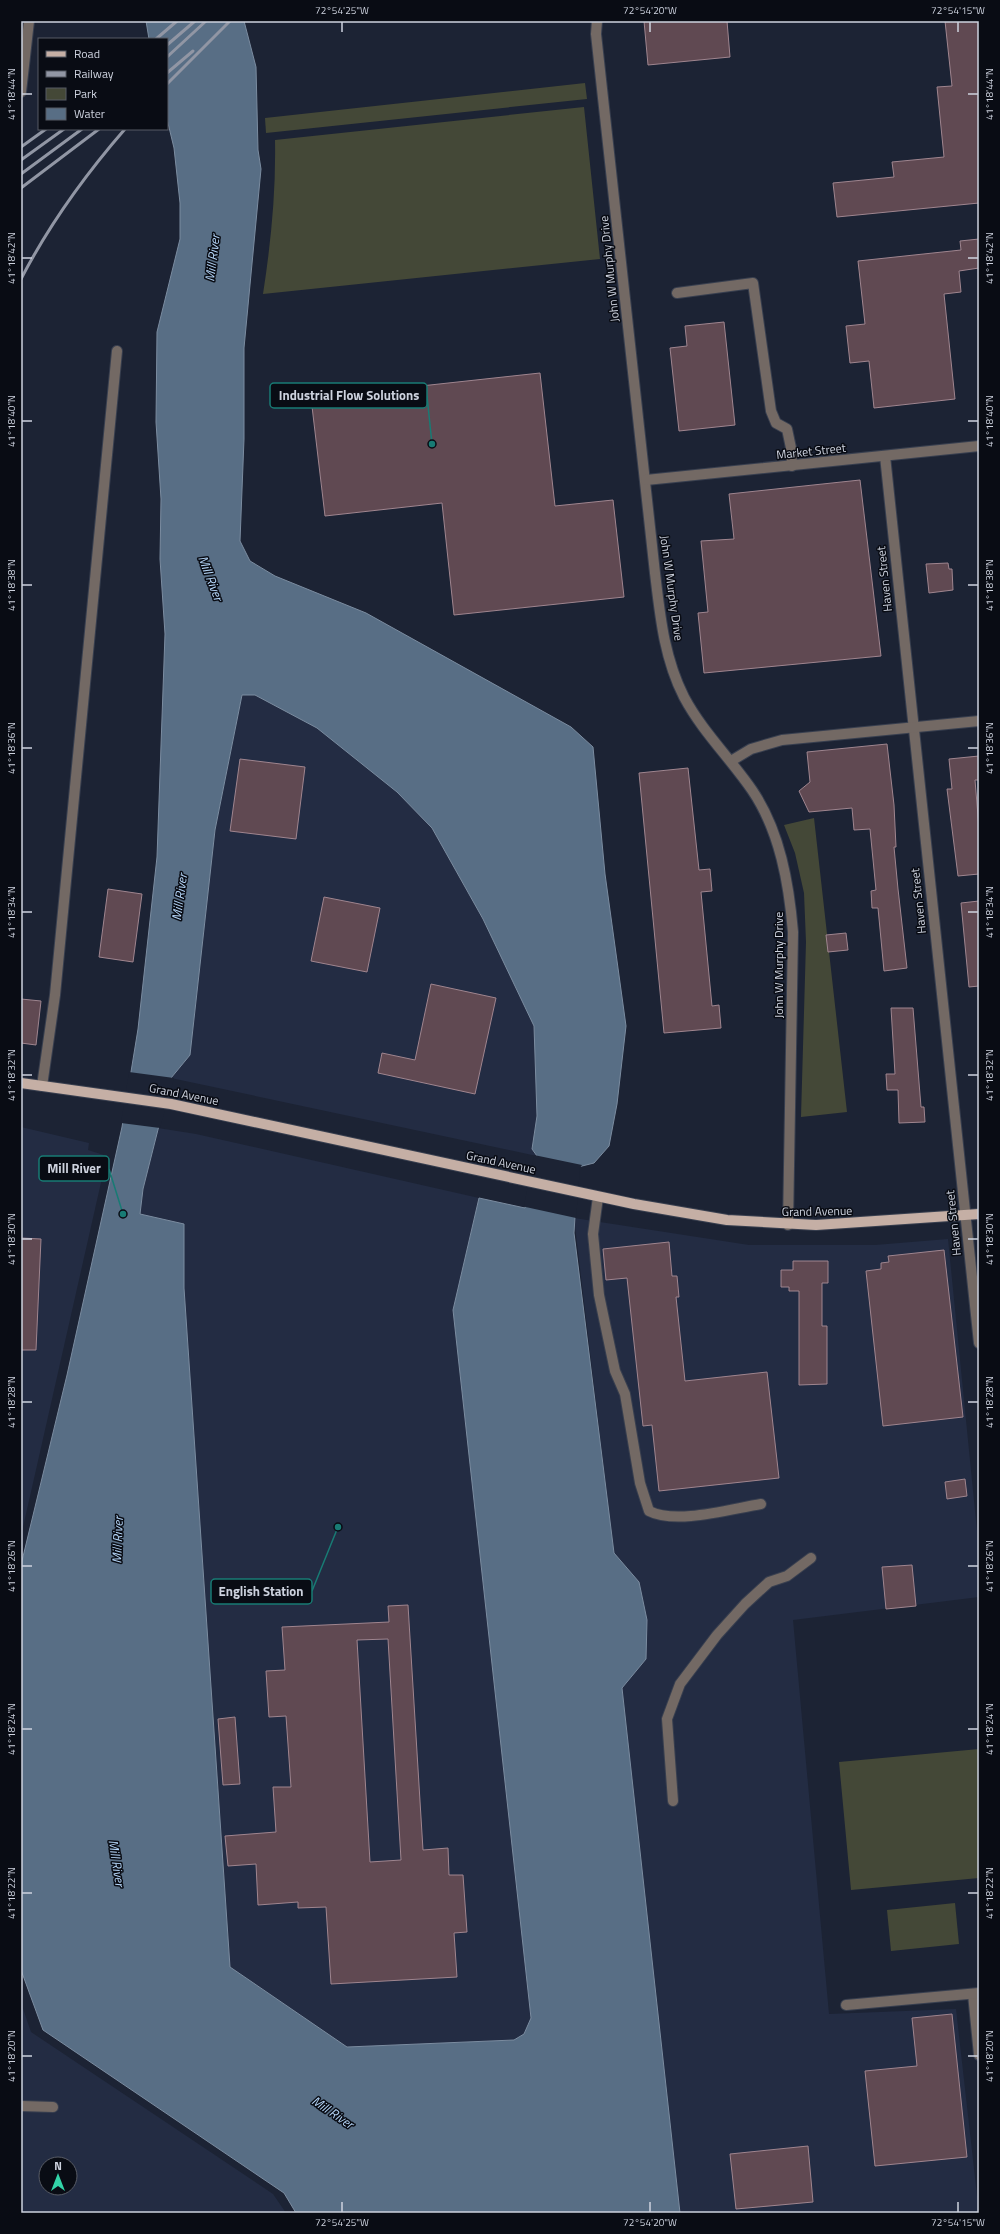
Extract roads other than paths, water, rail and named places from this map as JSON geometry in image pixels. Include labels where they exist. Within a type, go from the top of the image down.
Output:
[{"type":"main road","name":"Grand Avenue","points":[[21,1083],[172,1104],[526,1181],[699,1216],[788,1225],[855,1224],[979,1214]]},
{"type":"street","points":[[21,92],[29,21]]},
{"type":"street","name":"John W Murphy Drive","points":[[597,21],[596,34],[662,627],[672,667],[684,696],[702,726],[731,761],[753,792],[765,814],[777,843],[790,899],[793,932],[788,1225]]},
{"type":"street","points":[[677,292],[753,283],[771,411],[776,423],[786,429],[791,448],[792,466]]},
{"type":"street","points":[[42,1086],[55,995],[117,351]]},
{"type":"street","name":"Market Street","points":[[646,480],[979,446]]},
{"type":"street","name":"Haven Street","points":[[885,456],[912,727],[979,1343]]},
{"type":"street","points":[[731,761],[751,749],[782,740],[979,722]]},
{"type":"street","points":[[598,1196],[593,1234],[599,1295],[615,1371],[625,1394],[640,1483],[649,1511],[658,1516],[676,1518],[761,1504]]},
{"type":"street","points":[[673,1801],[667,1719],[680,1684],[717,1635],[745,1604],[769,1582],[786,1576],[811,1558]]},
{"type":"street","points":[[846,2005],[976,1993],[979,2056]]},
{"type":"street","points":[[21,2106],[52,2107]]},
{"type":"water","points":[[146,21],[244,21],[256,67],[258,150],[261,169],[244,348],[244,439],[240,541],[250,561],[275,576],[366,613],[571,727],[593,747],[605,874],[626,1026],[617,1104],[609,1146],[594,1163],[578,1167],[574,1233],[614,1553],[639,1582],[647,1620],[646,1659],[622,1688],[680,2213],[296,2213],[284,2193],[43,2030],[21,1970],[21,1565],[67,1375],[122,1127],[138,1029],[157,857],[165,634],[160,559],[161,499],[156,422],[157,332],[180,239],[180,203],[174,148],[168,123],[168,38],[149,38]],"holes":[[[242,695],[255,695],[317,728],[397,792],[432,828],[483,919],[534,1026],[537,1116],[532,1149],[537,1156],[525,1208],[479,1198],[453,1310],[531,2018],[524,2034],[514,2040],[347,2047],[230,1967],[184,1288],[184,1224],[140,1214],[143,1189],[171,1078],[190,1055],[215,830]]]},
{"type":"railway","points":[[157,38],[177,21]]},
{"type":"railway","points":[[168,44],[195,21]]},
{"type":"railway","points":[[168,56],[206,21]]},
{"type":"railway","points":[[168,83],[230,21]]},
{"type":"railway","points":[[168,72],[193,51]]},
{"type":"railway","points":[[21,147],[45,130]]},
{"type":"railway","points":[[21,160],[63,130]]},
{"type":"railway","points":[[21,174],[81,130]]},
{"type":"railway","points":[[21,188],[98,130]]},
{"type":"railway","points":[[21,279],[43,239],[68,201],[124,130]]},
{"type":"place","name":"Industrial Flow Solutions","points":[[432,444]]},
{"type":"place","name":"Mill River","points":[[123,1214]]},
{"type":"place","name":"English Station","points":[[338,1527]]}]
